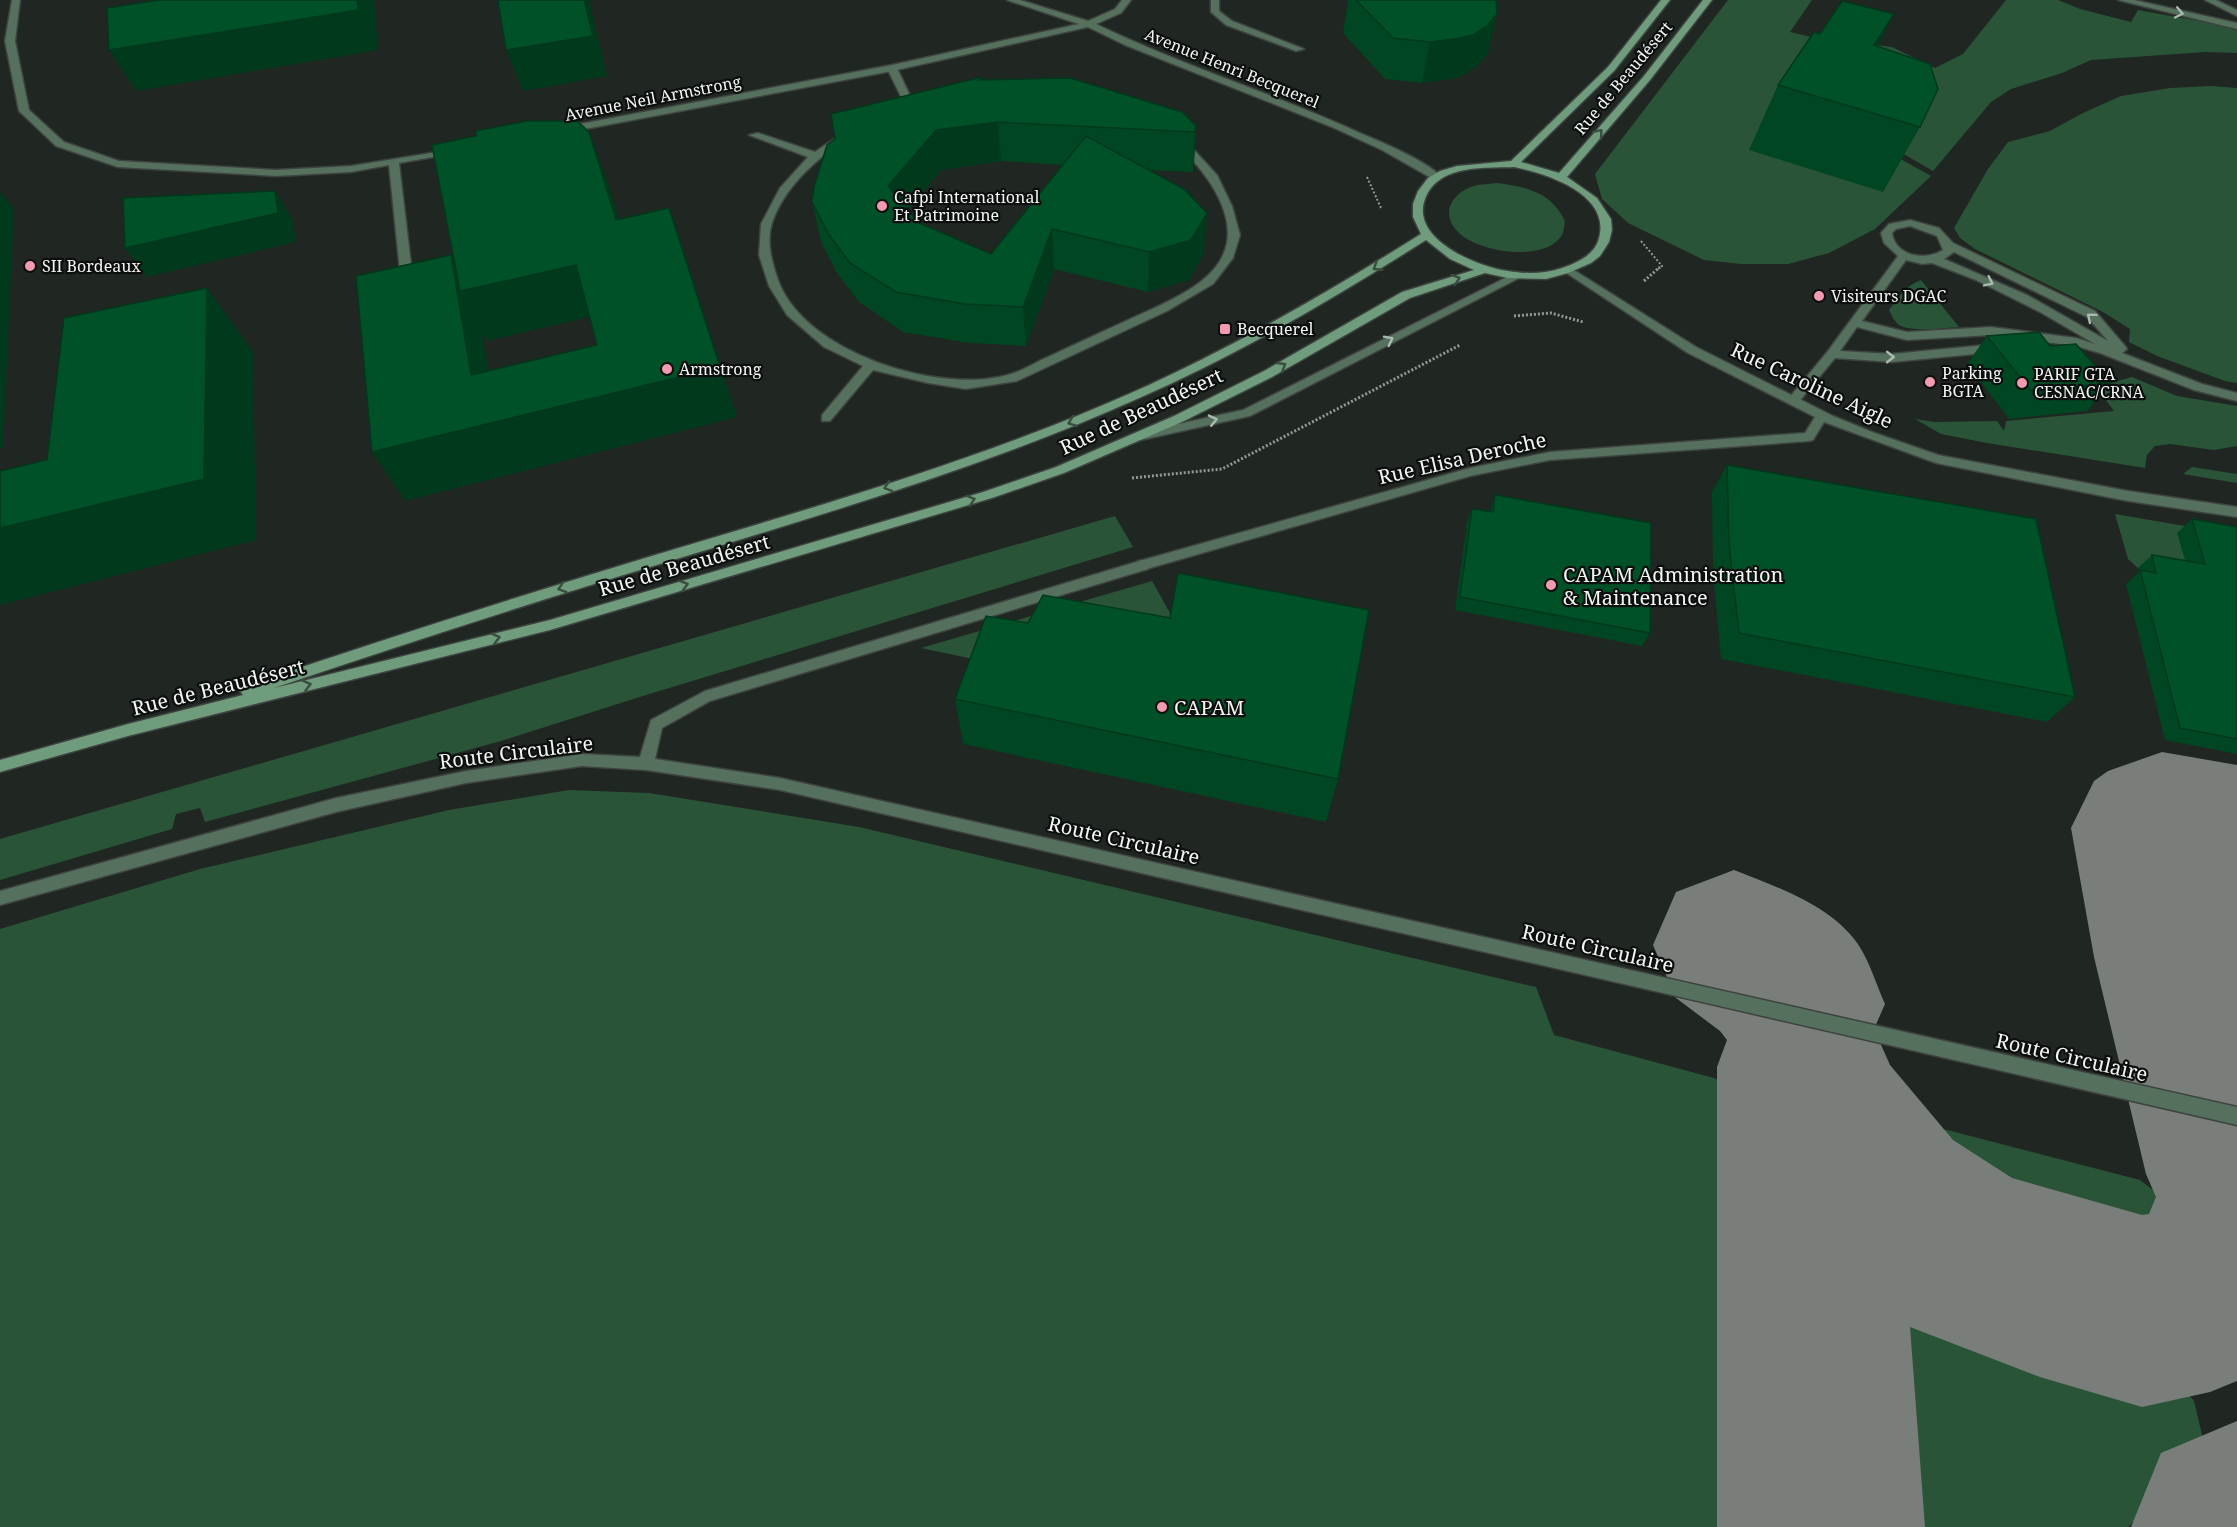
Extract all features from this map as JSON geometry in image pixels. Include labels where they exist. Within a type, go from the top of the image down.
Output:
[{"type":"main road","name":"Rue de Beaudésert","points":[[1514,164],[1611,69],[1666,0]]},
{"type":"main road","name":"Rue de Beaudésert","points":[[1561,177],[1647,78],[1708,0]]},
{"type":"main road","name":"Rue de Beaudésert","points":[[128,730],[1021,442],[1159,385],[1238,346],[1369,273],[1426,236],[1450,256],[1484,270],[1517,275],[1545,275],[1569,270],[1595,256],[1607,236],[1605,214],[1589,194],[1561,177],[1538,169],[1514,164],[1472,165],[1437,177]]},
{"type":"main road","points":[[1426,236],[1416,214],[1420,193],[1437,177]]},
{"type":"main road","name":"Rue de Beaudésert","points":[[128,730],[550,625],[954,506],[1060,470],[1178,419],[1268,374],[1406,295],[1484,270]]},
{"type":"main road","points":[[0,766],[128,730]]},
{"type":"street","points":[[16,0],[10,42],[24,111],[60,144],[118,164],[276,173],[351,169],[465,149]]},
{"type":"street","name":"Avenue Henri Becquerel","points":[[1011,0],[1089,24],[1128,43],[1335,125],[1386,148],[1437,177]]},
{"type":"street","name":"Avenue Neil Armstrong","points":[[552,132],[892,68],[1089,24],[1118,11],[1127,0]]},
{"type":"street","points":[[1215,0],[1215,12],[1229,22],[1299,49]]},
{"type":"street","points":[[2122,0],[2237,26]]},
{"type":"street","points":[[2209,0],[2237,13]]},
{"type":"street","points":[[892,68],[910,106]]},
{"type":"street","points":[[1006,92],[1048,92],[1089,96],[1127,111],[1163,130],[1191,153],[1213,177],[1227,206],[1235,236],[1228,258],[1209,282],[1163,308],[1013,378],[966,384],[928,379],[870,365],[828,344],[791,312],[775,286],[764,255],[766,224],[784,190],[816,156],[840,139],[910,106],[1006,92]]},
{"type":"street","points":[[754,135],[816,156]]},
{"type":"street","points":[[394,162],[406,281]]},
{"type":"street","points":[[1899,224],[1922,225],[1946,239],[1949,245],[1949,251],[1944,257],[1925,260],[1904,255],[1888,243],[1885,237],[1886,231],[1891,226],[1899,224]]},
{"type":"street","points":[[1949,245],[2091,314],[2130,360]]},
{"type":"street","points":[[1793,401],[1832,354],[1904,255]]},
{"type":"street","points":[[1935,260],[1971,273],[2063,318],[2130,360]]},
{"type":"street","name":"Rue Caroline Aigle","points":[[1569,270],[1692,350],[1822,416],[1936,459],[2128,496],[2237,512]]},
{"type":"street","points":[[1135,437],[1246,412],[1517,275]]},
{"type":"street","points":[[1854,323],[1907,336],[1991,331],[2076,342],[2198,387],[2237,397]]},
{"type":"street","points":[[1832,354],[1892,358],[2004,347],[2030,337]]},
{"type":"street","points":[[826,418],[870,365]]},
{"type":"street","name":"Rue Elisa Deroche","points":[[646,764],[656,724],[705,697],[845,653],[1470,472],[1550,456],[1809,437],[1822,416]]},
{"type":"street","name":"Route Circulaire","points":[[0,898],[336,805],[466,777],[582,760],[646,764],[780,783],[2237,1116]]},
{"type":"green space","points":[[1728,0],[1812,0],[1790,32],[1816,38],[1892,47],[1935,68],[1963,54],[2006,0],[2058,0],[2080,9],[2131,22],[2138,10],[2221,25],[2237,31],[2237,53],[2205,52],[2091,60],[2062,73],[2011,89],[1991,102],[1933,171],[1902,153],[1895,156],[1931,176],[1875,229],[1829,253],[1788,264],[1741,264],[1704,260],[1628,223],[1602,199],[1595,174]]},
{"type":"green space","points":[[2211,86],[2237,88],[2237,383],[2225,381],[2157,356],[2129,342],[2130,329],[2103,312],[1975,249],[1960,238],[1954,228],[1988,169],[2008,142],[2050,131],[2121,96],[2170,88]]},
{"type":"green space","points":[[1497,183],[1528,189],[1553,203],[1565,221],[1562,235],[1554,244],[1528,252],[1512,252],[1482,246],[1460,234],[1450,219],[1449,212],[1454,199],[1466,189],[1474,186]]},
{"type":"green space","points":[[1921,280],[1959,327],[1913,329],[1901,326],[1895,321],[1889,310],[1906,289]]},
{"type":"green space","points":[[2132,377],[2177,396],[2237,406],[2237,446],[2214,450],[2170,444],[2155,446],[2147,455],[2145,468],[1941,434],[1915,419],[1935,422],[1997,421],[2004,431],[2006,421],[2114,411],[2096,387]]},
{"type":"green space","points":[[2192,467],[2237,474],[2237,483],[2183,474]]},
{"type":"green space","points":[[2115,514],[2237,535],[2208,580],[2138,568],[2128,559]]},
{"type":"green space","points":[[1115,516],[1133,547],[501,741],[205,822],[200,808],[176,814],[172,829],[0,880],[0,839]]},
{"type":"green space","points":[[1152,581],[1175,622],[992,663],[921,648]]},
{"type":"green space","points":[[569,790],[649,793],[859,827],[1536,987],[1554,1035],[1714,1078],[1744,1093],[1758,1137],[1765,1527],[0,1527],[0,929],[200,869],[449,810]]},
{"type":"green space","points":[[1866,1109],[2140,1180],[2162,1197],[2180,1226],[2177,1247],[2156,1257],[1992,1215],[1930,1178],[1886,1139]]},
{"type":"green space","points":[[1912,1298],[2168,1371],[2194,1401],[2203,1439],[2192,1466],[2128,1527],[1866,1527],[1862,1321],[1877,1304]]},
{"type":"building","points":[[159,0],[357,0],[358,10],[109,50],[107,8]]},
{"type":"building","points":[[498,0],[584,0],[593,36],[506,50]]},
{"type":"building","points":[[1356,0],[1496,0],[1497,14],[1487,26],[1473,35],[1430,42],[1393,38]]},
{"type":"building","points":[[1842,1],[1894,14],[1874,45],[1930,64],[1938,89],[1920,127],[1778,85],[1814,32],[1820,34]]},
{"type":"building","points":[[982,77],[979,80],[1070,78],[1182,112],[1196,126],[1195,132],[998,122],[936,130],[888,186],[919,223],[991,254],[1086,136],[1184,189],[1207,213],[1191,240],[1149,252],[1052,229],[1023,307],[965,304],[896,292],[850,263],[828,233],[812,202],[814,187],[827,145],[835,139],[831,114]]},
{"type":"building","points":[[527,121],[577,121],[589,132],[616,220],[669,208],[720,367],[372,452],[356,276],[451,255],[471,375],[597,345],[576,265],[460,291],[432,145],[476,136],[476,131]]},
{"type":"building","points":[[275,191],[278,213],[125,248],[123,198]]},
{"type":"building","points":[[207,288],[204,479],[0,528],[0,471],[47,460],[64,318]]},
{"type":"building","points":[[2039,332],[2050,346],[2076,344],[2110,383],[2031,391],[1987,336]]},
{"type":"building","points":[[1727,465],[2036,519],[2075,697],[1739,633],[1729,544]]},
{"type":"building","name":"CAPAM Administration & Maintenance","points":[[1495,495],[1651,523],[1650,633],[1460,597],[1472,509],[1493,512]]},
{"type":"building","points":[[2192,519],[2237,527],[2237,739],[2180,728],[2140,570],[2156,573],[2152,555],[2205,564]]},
{"type":"building","name":"CAPAM","points":[[1178,573],[1369,610],[1338,779],[955,699],[986,616],[1028,623],[1043,595],[1170,618]]},
{"type":"taxiway","points":[[2237,832],[2162,818],[2148,828],[2176,957],[2237,1174]]},
{"type":"taxiway","points":[[1734,945],[1778,976],[1801,1004]]},
{"type":"taxiway","points":[[1803,1064],[1827,1128],[1888,1205],[1963,1255],[2040,1282],[2142,1311],[2210,1297],[2232,1265],[2237,1224]]},
{"type":"taxiway","points":[[1803,1067],[1821,1527]]},
{"type":"place","name":"Cafpi International Et Patrimoine","points":[[882,206]]},
{"type":"place","name":"SII Bordeaux","points":[[30,266]]},
{"type":"place","name":"Visiteurs DGAC","points":[[1819,296]]},
{"type":"place","name":"Becquerel","points":[[1225,329]]},
{"type":"place","name":"Armstrong","points":[[667,369]]},
{"type":"place","name":"Parking BGTA","points":[[1930,382]]},
{"type":"place","name":"PARIF GTA CESNAC/CRNA","points":[[2022,383]]},
{"type":"place","name":"CAPAM Administration & Maintenance","points":[[1551,585]]},
{"type":"place","name":"CAPAM","points":[[1162,707]]}]
